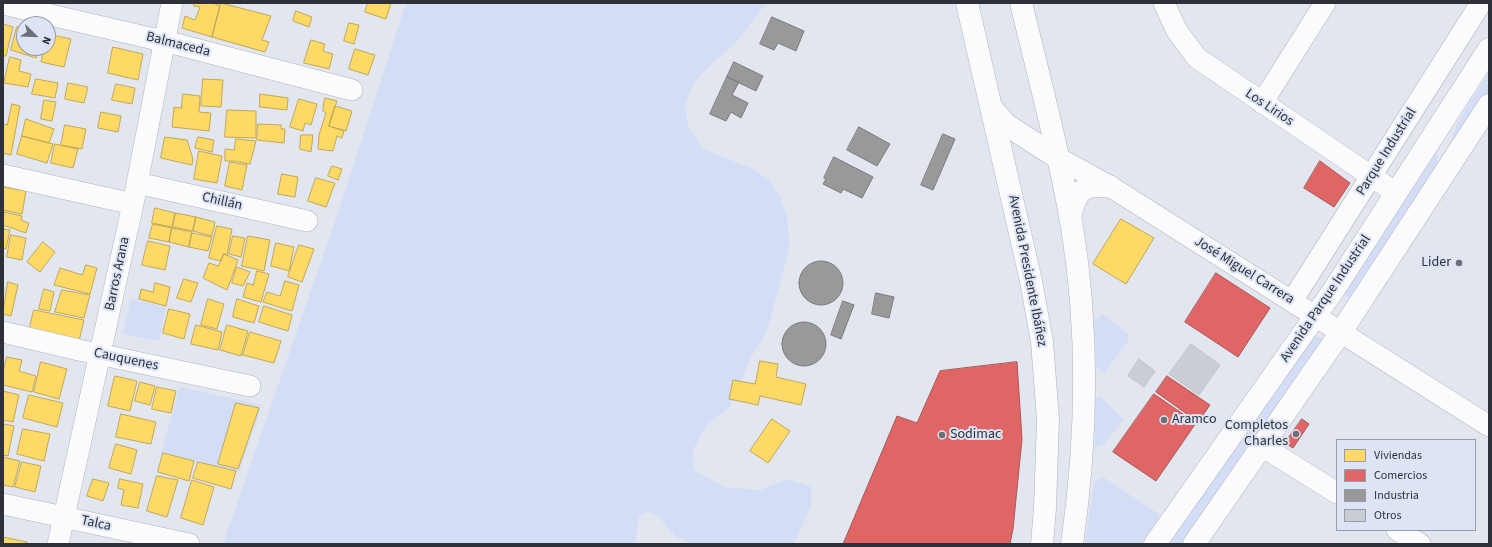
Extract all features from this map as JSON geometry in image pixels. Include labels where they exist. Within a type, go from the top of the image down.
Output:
[{"type":"main road","name":"Avenida Presidente Ibáñez","points":[[967,3],[1031,281],[1042,342],[1048,419],[1046,508],[1042,544]]},
{"type":"main road","points":[[1021,3],[1058,158],[1070,218],[1078,272],[1082,314],[1084,384],[1080,485],[1072,544]]},
{"type":"main road","name":"Avenida Parque Industrial","points":[[1155,544],[1333,291],[1489,49]]},
{"type":"main road","points":[[1194,544],[1341,332],[1489,105]]},
{"type":"main road","points":[[991,107],[1005,124],[1058,158]]},
{"type":"main road","points":[[1070,218],[1077,196],[1082,190],[1090,186],[1098,185],[1111,187]]},
{"type":"street","name":"Barros Arana","points":[[58,544],[133,204],[172,3]]},
{"type":"street","points":[[1262,103],[1326,3]]},
{"type":"street","name":"Parque Industrial","points":[[1292,301],[1481,3]]},
{"type":"street","name":"Balmaceda","points":[[3,4],[165,42],[352,90]]},
{"type":"street","name":"Los Lirios","points":[[1166,5],[1177,31],[1197,58],[1396,194]]},
{"type":"street","name":"José Miguel Carrera","points":[[1058,158],[1111,187],[1316,315],[1489,426]]},
{"type":"street","points":[[3,175],[133,204]]},
{"type":"street","name":"Chillán","points":[[137,183],[307,221]]},
{"type":"street","name":"Cauquenes","points":[[3,332],[79,350],[250,386]]},
{"type":"street","points":[[1262,446],[1336,492]]},
{"type":"street","name":"Talca","points":[[3,504],[189,544]]},
{"type":"street","points":[[1399,531],[1420,544]]},
{"type":"shaded area","points":[[406,3],[766,3],[735,44],[709,66],[695,82],[685,104],[688,127],[703,149],[753,169],[770,181],[781,199],[788,222],[789,250],[766,334],[751,357],[730,406],[706,426],[693,450],[694,470],[724,487],[760,490],[787,479],[811,486],[811,506],[794,544],[691,544],[675,536],[658,516],[648,511],[639,516],[635,544],[223,544],[339,210]]},
{"type":"shaded area","points":[[1489,73],[1489,93],[1455,145],[1451,146],[1455,129],[1460,119]]},
{"type":"shaded area","points":[[1437,149],[1439,169],[1353,300],[1346,296],[1345,291]]},
{"type":"shaded area","points":[[131,299],[166,307],[159,341],[123,334]]},
{"type":"shaded area","points":[[1103,314],[1128,334],[1129,338],[1105,372],[1096,366],[1094,322]]},
{"type":"shaded area","points":[[1314,334],[1325,341],[1182,544],[1166,544]]},
{"type":"shaded area","points":[[180,387],[262,405],[239,472],[161,453]]},
{"type":"shaded area","points":[[1100,397],[1124,420],[1104,444],[1095,447],[1095,400]]},
{"type":"shaded area","points":[[1103,477],[1157,513],[1159,516],[1158,520],[1141,544],[1085,544],[1094,482]]},
{"type":"building: Viviendas","points":[[194,3],[213,3],[220,6],[212,37],[182,28],[185,16],[195,20],[200,7],[194,6]]},
{"type":"building: Viviendas","points":[[221,3],[271,16],[262,40],[269,42],[265,52],[212,37]]},
{"type":"building: Viviendas","points":[[368,3],[391,3],[386,19],[365,12]]},
{"type":"building: Viviendas","points":[[296,11],[312,17],[309,27],[293,21]]},
{"type":"building: Viviendas","points":[[349,23],[359,25],[354,44],[344,41]]},
{"type":"building: Viviendas","points":[[3,24],[13,27],[6,56],[3,56]]},
{"type":"building: Viviendas","points":[[16,31],[16,52],[11,50]]},
{"type":"building: Viviendas","points":[[56,36],[71,39],[64,67],[41,62],[42,56],[56,56]]},
{"type":"building: Viviendas","points":[[311,40],[325,44],[323,51],[333,54],[329,69],[304,63]]},
{"type":"building: Viviendas","points":[[113,47],[143,54],[138,80],[108,73]]},
{"type":"building: Viviendas","points":[[355,49],[375,55],[368,75],[349,69]]},
{"type":"building: Viviendas","points":[[10,57],[21,60],[19,71],[31,74],[28,87],[4,83]]},
{"type":"building: Viviendas","points":[[36,79],[58,83],[55,98],[32,94]]},
{"type":"building: Viviendas","points":[[203,79],[223,80],[221,107],[201,106]]},
{"type":"building: Viviendas","points":[[68,83],[88,87],[84,103],[65,99]]},
{"type":"building: Viviendas","points":[[116,84],[135,88],[132,104],[112,100]]},
{"type":"building: Viviendas","points":[[183,94],[200,96],[199,112],[211,113],[209,131],[172,127],[174,107],[181,108]]},
{"type":"building: Viviendas","points":[[260,94],[288,98],[287,110],[260,107]]},
{"type":"building: Viviendas","points":[[325,98],[337,101],[329,126],[344,131],[342,138],[337,136],[333,151],[318,149],[319,135],[326,113],[323,111]]},
{"type":"building: Viviendas","points":[[299,99],[317,104],[311,125],[305,123],[303,131],[290,127]]},
{"type":"building: Viviendas","points":[[44,100],[56,102],[52,121],[41,119]]},
{"type":"building: Viviendas","points":[[12,104],[20,106],[11,155],[3,153],[3,124],[7,125]]},
{"type":"building: Viviendas","points":[[335,106],[352,111],[346,131],[329,126]]},
{"type":"building: Viviendas","points":[[227,110],[256,111],[256,138],[225,137]]},
{"type":"building: Viviendas","points":[[101,112],[121,116],[118,132],[98,128]]},
{"type":"building: Viviendas","points":[[26,119],[54,129],[49,143],[22,136]]},
{"type":"building: Viviendas","points":[[258,124],[281,125],[281,129],[285,129],[284,143],[257,140]]},
{"type":"building: Viviendas","points":[[65,125],[86,129],[82,149],[61,145]]},
{"type":"building: Viviendas","points":[[301,135],[313,135],[311,152],[300,149]]},
{"type":"building: Viviendas","points":[[22,136],[53,144],[47,163],[17,154]]},
{"type":"building: Viviendas","points":[[165,137],[187,140],[193,159],[192,165],[161,158]]},
{"type":"building: Viviendas","points":[[198,137],[214,140],[212,152],[195,148]]},
{"type":"building: Viviendas","points":[[236,139],[256,141],[250,164],[225,161],[225,149],[234,150]]},
{"type":"building: Viviendas","points":[[55,144],[78,149],[73,168],[51,163]]},
{"type":"building: Viviendas","points":[[199,151],[222,156],[217,183],[194,179]]},
{"type":"building: Viviendas","points":[[230,162],[247,165],[242,190],[225,186]]},
{"type":"building: Viviendas","points":[[332,166],[342,169],[338,180],[328,176]]},
{"type":"building: Viviendas","points":[[282,174],[298,177],[295,197],[278,194]]},
{"type":"building: Viviendas","points":[[316,178],[335,183],[326,207],[308,201]]},
{"type":"building: Viviendas","points":[[3,187],[26,191],[22,214],[3,210]]},
{"type":"building: Viviendas","points":[[155,208],[175,213],[172,227],[152,223]]},
{"type":"building: Viviendas","points":[[5,212],[22,216],[21,220],[29,223],[26,233],[3,225]]},
{"type":"building: Viviendas","points":[[176,213],[196,217],[193,231],[173,227]]},
{"type":"building: Viviendas","points":[[196,217],[215,222],[212,236],[193,231]]},
{"type":"building: Viviendas","points":[[1121,219],[1154,238],[1126,284],[1093,264]]},
{"type":"building: Viviendas","points":[[153,224],[172,228],[169,242],[149,238]]},
{"type":"building: Viviendas","points":[[217,226],[232,229],[227,255],[224,254],[221,261],[209,258]]},
{"type":"building: Viviendas","points":[[172,228],[192,232],[189,247],[169,242]]},
{"type":"building: Viviendas","points":[[3,229],[10,230],[6,249],[3,248]]},
{"type":"building: Viviendas","points":[[192,233],[212,237],[208,251],[189,247]]},
{"type":"building: Viviendas","points":[[11,235],[26,238],[22,260],[7,257]]},
{"type":"building: Viviendas","points":[[233,236],[245,238],[241,257],[229,254]]},
{"type":"building: Viviendas","points":[[248,236],[270,240],[264,271],[242,266]]},
{"type":"building: Viviendas","points":[[148,241],[170,246],[165,270],[142,265]]},
{"type":"building: Viviendas","points":[[43,242],[55,252],[40,272],[27,262]]},
{"type":"building: Viviendas","points":[[276,243],[294,247],[289,271],[271,266]]},
{"type":"building: Viviendas","points":[[299,245],[314,249],[302,282],[288,277]]},
{"type":"building: Viviendas","points":[[224,254],[238,260],[227,290],[203,278],[209,263],[218,266]]},
{"type":"building: Viviendas","points":[[86,265],[97,268],[90,294],[54,285],[60,268],[82,275]]},
{"type":"building: Viviendas","points":[[237,267],[250,272],[243,286],[232,283]]},
{"type":"building: Viviendas","points":[[257,271],[269,274],[261,302],[243,297],[247,283],[253,285]]},
{"type":"building: Viviendas","points":[[184,279],[198,283],[191,302],[177,298]]},
{"type":"building: Viviendas","points":[[285,281],[299,285],[292,311],[263,302],[267,292],[280,296]]},
{"type":"building: Viviendas","points":[[8,282],[18,285],[11,316],[3,314]]},
{"type":"building: Viviendas","points":[[155,283],[170,287],[166,306],[139,299],[141,289],[153,292]]},
{"type":"building: Viviendas","points":[[44,289],[54,292],[50,311],[39,309]]},
{"type":"building: Viviendas","points":[[62,290],[90,295],[84,318],[55,312]]},
{"type":"building: Viviendas","points":[[208,299],[224,304],[217,329],[201,325]]},
{"type":"building: Viviendas","points":[[237,299],[259,306],[254,323],[233,317]]},
{"type":"building: Viviendas","points":[[264,306],[292,315],[288,331],[259,322]]},
{"type":"building: Viviendas","points":[[169,309],[190,314],[184,339],[163,333]]},
{"type":"building: Viviendas","points":[[34,310],[84,320],[79,341],[29,331]]},
{"type":"building: Viviendas","points":[[196,325],[222,332],[218,350],[191,344]]},
{"type":"building: Viviendas","points":[[227,325],[248,331],[241,356],[220,350]]},
{"type":"building: Viviendas","points":[[250,332],[281,341],[274,363],[243,355]]},
{"type":"building: Viviendas","points":[[7,357],[22,360],[19,371],[36,376],[32,392],[3,385],[3,372]]},
{"type":"building: Viviendas","points":[[760,361],[778,364],[776,377],[806,384],[801,405],[760,396],[758,405],[729,399],[733,380],[755,384]]},
{"type":"building: Viviendas","points":[[41,362],[67,369],[59,399],[34,392]]},
{"type":"building: Viviendas","points":[[115,376],[137,381],[130,411],[108,406]]},
{"type":"building: Viviendas","points":[[140,382],[155,386],[150,405],[135,401]]},
{"type":"building: Viviendas","points":[[157,387],[176,391],[171,413],[152,409]]},
{"type":"building: Viviendas","points":[[3,391],[19,395],[13,422],[3,420]]},
{"type":"building: Viviendas","points":[[29,395],[63,403],[57,427],[23,418]]},
{"type":"building: Viviendas","points":[[236,403],[259,408],[238,469],[218,464]]},
{"type":"building: Viviendas","points":[[121,414],[156,422],[151,444],[116,437]]},
{"type":"building: Viviendas","points":[[772,419],[790,431],[768,463],[750,451]]},
{"type":"building: Viviendas","points":[[3,424],[14,426],[8,456],[3,455]]},
{"type":"building: Viviendas","points":[[23,429],[50,434],[44,461],[17,454]]},
{"type":"building: Viviendas","points":[[116,444],[137,450],[131,474],[109,468]]},
{"type":"building: Viviendas","points":[[163,453],[194,461],[189,481],[158,472]]},
{"type":"building: Viviendas","points":[[3,457],[20,461],[13,487],[3,485]]},
{"type":"building: Viviendas","points":[[22,462],[41,466],[35,492],[15,487]]},
{"type":"building: Viviendas","points":[[198,462],[236,471],[231,489],[193,478]]},
{"type":"building: Viviendas","points":[[157,476],[178,480],[167,517],[147,511]]},
{"type":"building: Viviendas","points":[[93,479],[109,483],[103,501],[87,496]]},
{"type":"building: Viviendas","points":[[120,479],[143,484],[138,508],[121,505],[124,490],[118,488]]},
{"type":"building: Viviendas","points":[[192,480],[214,487],[203,525],[181,518]]},
{"type":"building: Viviendas","points":[[3,537],[27,542],[26,544],[3,544]]},
{"type":"building: Comercios","points":[[1320,161],[1350,183],[1334,207],[1304,188]]},
{"type":"building: Comercios","points":[[1216,273],[1270,308],[1238,357],[1185,322]]},
{"type":"building: Comercios","points":[[1017,362],[1022,439],[1013,529],[1010,544],[843,544],[897,416],[917,423],[940,371]]},
{"type":"building: Comercios","points":[[1167,376],[1210,405],[1198,422],[1156,392]]},
{"type":"building: Comercios","points":[[1154,394],[1196,423],[1156,481],[1113,452]]},
{"type":"building: Comercios","points":[[1302,419],[1309,424],[1293,448],[1285,443]]},
{"type":"building: Industria","points":[[772,17],[804,31],[796,51],[778,43],[774,50],[760,44]]},
{"type":"building: Industria","points":[[734,62],[763,76],[756,91],[727,77]]},
{"type":"building: Industria","points":[[727,77],[739,82],[732,95],[748,103],[741,118],[731,112],[726,121],[710,114]]},
{"type":"building: Industria","points":[[859,127],[890,144],[877,166],[847,150]]},
{"type":"building: Industria","points":[[943,134],[955,139],[933,190],[921,185]]},
{"type":"building: Industria","points":[[834,157],[873,177],[862,198],[843,189],[841,193],[823,184],[826,179],[824,178]]},
{"type":"building: Industria","points":[[817,261],[825,261],[830,262],[837,267],[842,274],[842,292],[837,299],[830,304],[817,305],[809,302],[802,295],[799,287],[799,279],[802,271],[809,264]]},
{"type":"building: Industria","points":[[876,293],[894,297],[889,318],[872,314]]},
{"type":"building: Industria","points":[[843,301],[854,305],[841,339],[831,335]]},
{"type":"building: Industria","points":[[800,322],[808,322],[813,323],[820,328],[825,335],[825,353],[820,360],[813,365],[800,366],[792,363],[785,356],[782,348],[782,340],[785,332],[792,325]]},
{"type":"building: Otros","points":[[1191,344],[1220,365],[1199,395],[1169,374]]},
{"type":"building: Otros","points":[[1139,359],[1155,371],[1144,387],[1128,376]]},
{"type":"place","name":"Lider","points":[[1459,263]]},
{"type":"place","name":"Aramco","points":[[1164,420]]},
{"type":"place","name":"Completos Charles","points":[[1296,434]]},
{"type":"place","name":"Sodimac","points":[[942,435]]}]
